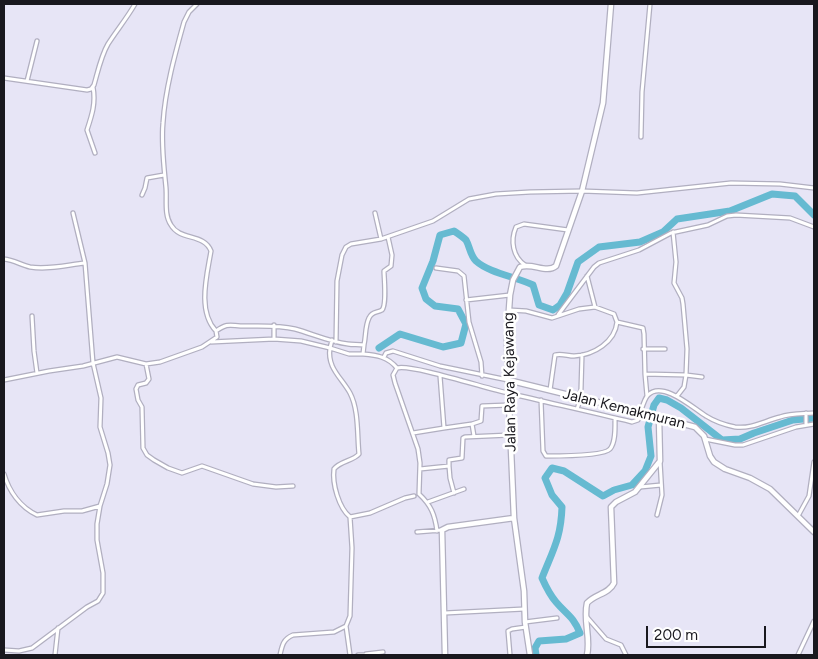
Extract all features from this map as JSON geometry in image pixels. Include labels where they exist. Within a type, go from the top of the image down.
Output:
[{"type":"street","points":[[95,153],[87,130],[94,102],[93,87],[108,44],[135,4]]},
{"type":"street","points":[[197,4],[189,12],[184,22],[164,111],[162,125],[164,175],[167,215],[170,224],[179,234],[200,240],[206,244],[210,251],[205,307],[211,325],[217,330]]},
{"type":"street","points":[[568,230],[524,224],[516,227],[514,252],[516,257],[526,265],[547,269],[554,268],[568,230],[582,191],[603,103],[611,4]]},
{"type":"street","points":[[641,137],[642,92],[650,4]]},
{"type":"street","points":[[27,80],[38,41]]},
{"type":"street","points":[[4,78],[87,90],[93,87]]},
{"type":"street","points":[[142,195],[146,178],[164,175]]},
{"type":"street","points":[[350,655],[346,626],[350,616],[352,548],[350,517],[340,503],[336,491],[334,473],[335,467],[359,455],[354,404],[348,390],[334,371],[329,359],[337,281],[342,255],[346,247],[350,244],[388,237],[433,221],[460,204],[478,197],[496,194],[582,191],[637,193],[731,183],[780,184],[814,188]]},
{"type":"street","points":[[21,655],[24,651],[39,643],[101,598],[104,586],[97,540],[100,506],[108,484],[110,465],[100,427],[101,398],[93,363],[85,263],[73,213]]},
{"type":"street","points":[[375,213],[381,238]]},
{"type":"street","points":[[558,315],[594,267],[600,263],[639,250],[673,232],[708,225],[727,216],[790,218],[814,227]]},
{"type":"street","points":[[673,232],[676,262],[674,282],[683,300],[687,349],[684,387],[677,396]]},
{"type":"street","points":[[364,354],[368,318],[372,313],[383,308],[385,292],[384,271],[391,266],[392,255],[388,237]]},
{"type":"street","points":[[4,259],[29,267],[40,268],[85,263]]},
{"type":"street","name":"Jalan Raya Kejawang","points":[[526,265],[518,270],[510,294],[506,338],[514,518],[530,655]]},
{"type":"street","points":[[436,268],[458,271],[462,274],[469,322],[479,353],[482,376]]},
{"type":"street","points":[[587,276],[596,306]]},
{"type":"street","points":[[466,300],[510,294]]},
{"type":"street","points":[[508,310],[526,311],[547,318],[596,306],[614,314],[617,322],[614,334],[602,346],[593,352],[582,355],[555,355],[550,390]]},
{"type":"street","points":[[32,316],[34,351],[38,373]]},
{"type":"street","points":[[397,368],[402,367],[635,422],[642,413],[647,397],[643,328],[617,322]]},
{"type":"street","points":[[217,330],[224,325],[294,329],[332,344],[349,354],[384,357],[397,368]]},
{"type":"street","points":[[274,327],[274,337]]},
{"type":"street","points":[[4,380],[83,366],[117,357],[146,364],[160,362],[202,347],[217,337],[217,330]]},
{"type":"street","points":[[210,342],[274,337],[332,344],[364,345]]},
{"type":"street","points":[[643,349],[664,349]]},
{"type":"street","points":[[384,357],[386,353],[393,352],[410,358],[508,381]]},
{"type":"street","points":[[578,408],[581,389],[582,355]]},
{"type":"street","points":[[146,364],[149,379],[146,383],[138,385],[136,389],[138,400],[142,407],[143,448],[147,455],[168,468],[182,473],[202,466],[253,484],[276,487],[293,486]]},
{"type":"street","points":[[397,368],[393,375],[395,383],[420,455],[419,494],[428,502],[439,531],[445,613],[445,655]]},
{"type":"street","points":[[645,374],[702,377]]},
{"type":"street","points":[[440,376],[444,428]]},
{"type":"street","name":"Jalan Kemakmuran","points":[[508,381],[695,427],[704,436],[711,460],[725,469],[750,478],[770,489],[814,532]]},
{"type":"street","points":[[647,397],[650,394],[661,391],[677,396],[707,417],[723,424],[734,426],[758,425],[780,417],[814,412]]},
{"type":"street","points":[[541,400],[543,451],[546,456],[608,451],[614,438],[615,418]]},
{"type":"street","points":[[413,433],[472,424],[481,421],[482,406],[509,405]]},
{"type":"street","points":[[806,414],[806,423]]},
{"type":"street","points":[[656,417],[662,495],[657,515]]},
{"type":"street","points":[[705,440],[743,445],[806,423],[814,424]]},
{"type":"street","points":[[472,424],[474,436]]},
{"type":"street","points":[[454,493],[450,478],[449,460],[463,457],[463,438],[511,435]]},
{"type":"street","points":[[587,655],[589,647],[586,616],[587,603],[590,599],[609,590],[614,583],[611,507],[616,502],[635,492],[660,461]]},
{"type":"street","points":[[798,516],[809,496],[814,462]]},
{"type":"street","points":[[420,469],[449,466]]},
{"type":"street","points":[[4,474],[14,496],[37,515],[59,511],[82,511],[100,506]]},
{"type":"street","points":[[640,487],[661,485]]},
{"type":"street","points":[[428,502],[464,489]]},
{"type":"street","points":[[350,517],[375,511],[414,496]]},
{"type":"street","points":[[417,532],[439,531],[448,527],[514,518]]},
{"type":"street","points":[[445,613],[524,609]]},
{"type":"street","points":[[586,616],[606,639],[621,645],[626,655]]},
{"type":"street","points":[[510,655],[508,631],[525,624],[558,618]]},
{"type":"street","points":[[798,655],[814,621]]},
{"type":"street","points":[[280,655],[282,644],[288,637],[334,632],[346,626]]},
{"type":"street","points":[[55,655],[58,628]]},
{"type":"street","points":[[4,650],[24,651]]},
{"type":"street","points":[[358,655],[384,652]]},
{"type":"waterway","points":[[379,348],[400,334],[443,347],[461,343],[466,324],[458,309],[435,306],[426,299],[422,288],[433,261],[440,235],[454,231],[466,240],[476,261],[488,269],[533,285],[539,305],[553,310],[560,305],[567,293],[578,262],[599,247],[640,242],[663,232],[677,219],[730,211],[772,194],[795,196],[814,215]]},
{"type":"waterway","points":[[536,655],[535,648],[539,641],[566,639],[580,633],[572,619],[552,597],[542,578],[556,544],[561,518],[562,507],[552,495],[545,478],[552,468],[564,471],[603,496],[614,490],[632,485],[645,471],[651,456],[648,427],[654,405],[659,398],[681,408],[722,440],[740,439],[793,420],[814,418]]}]
